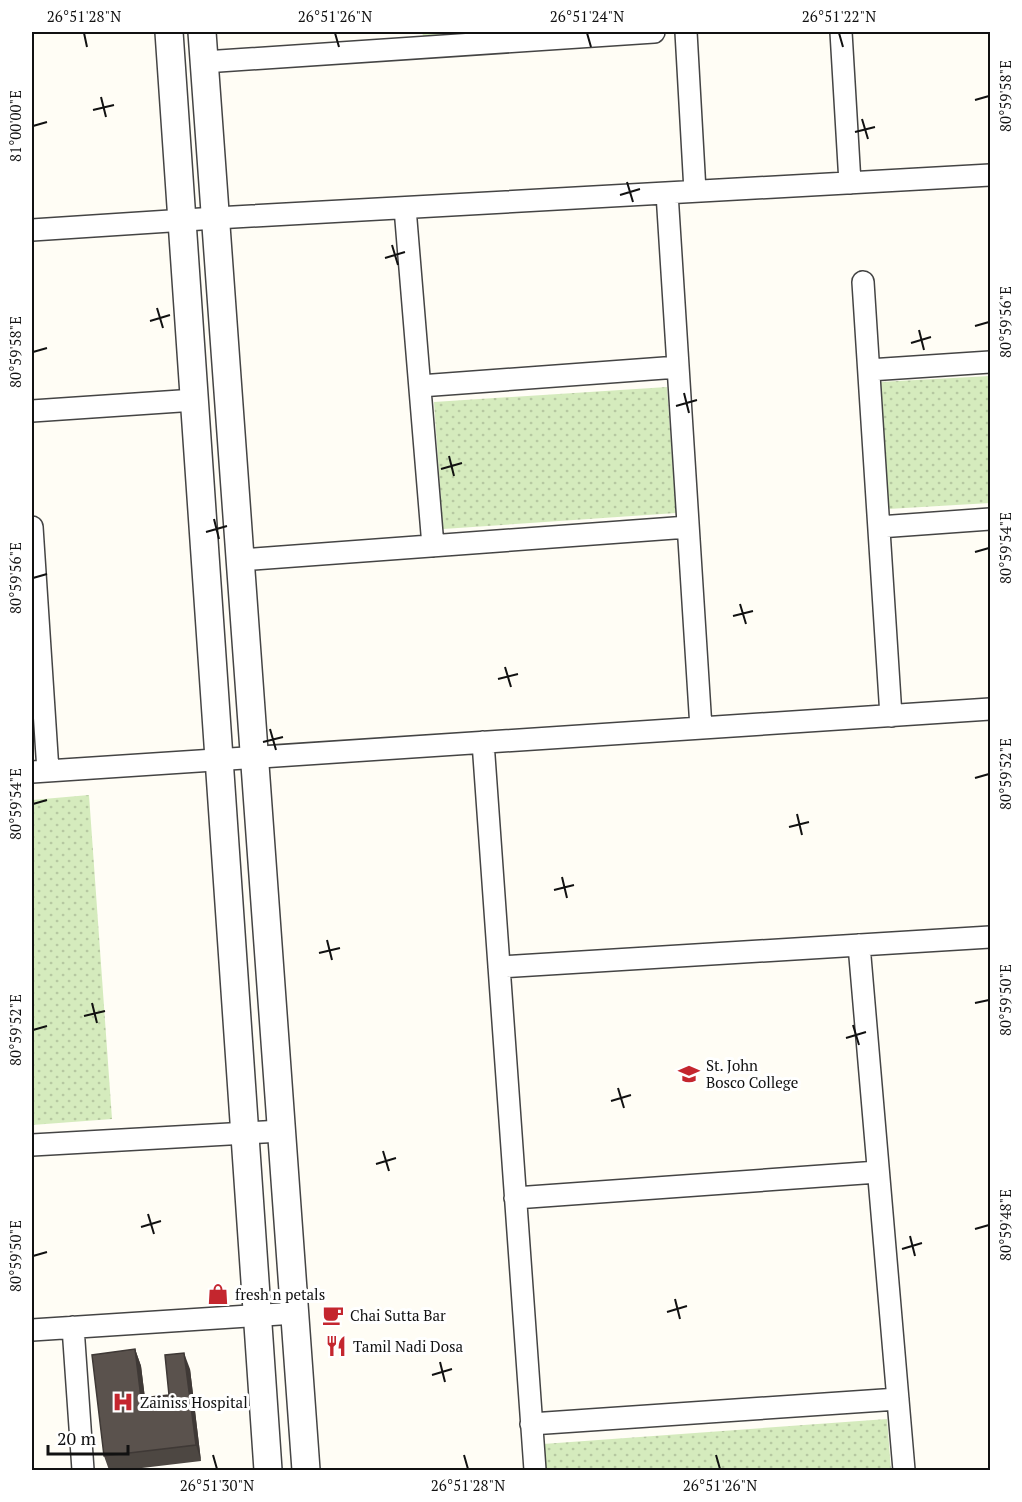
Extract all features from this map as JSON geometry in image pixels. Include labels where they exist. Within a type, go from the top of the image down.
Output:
[{"type":"street","points":[[169,32],[268,1470]]},
{"type":"street","points":[[202,32],[306,1470]]},
{"type":"street","points":[[204,62],[403,40],[654,32]]},
{"type":"street","points":[[686,32],[695,191]]},
{"type":"street","points":[[841,32],[850,183]]},
{"type":"street","points":[[32,230],[990,175]]},
{"type":"street","points":[[667,193],[701,728]]},
{"type":"street","points":[[405,207],[433,546]]},
{"type":"street","points":[[863,282],[891,716]]},
{"type":"street","points":[[869,370],[990,362]]},
{"type":"street","points":[[420,386],[678,367]]},
{"type":"street","points":[[32,411],[195,400]]},
{"type":"street","points":[[879,527],[990,519]]},
{"type":"street","points":[[32,527],[40,771],[990,709]]},
{"type":"street","points":[[240,560],[688,527]]},
{"type":"street","points":[[483,742],[535,1470]]},
{"type":"street","points":[[499,968],[990,937]]},
{"type":"street","points":[[859,945],[904,1470]]},
{"type":"street","points":[[32,1145],[282,1131]]},
{"type":"street","points":[[515,1198],[878,1172]]},
{"type":"street","points":[[32,1330],[295,1313]]},
{"type":"street","points":[[72,1327],[83,1470]]},
{"type":"street","points":[[531,1424],[898,1399]]},
{"type":"green space","points":[[422,32],[483,32],[423,36]]},
{"type":"green space","points":[[990,376],[990,503],[888,509],[880,382]]},
{"type":"green space","points":[[667,387],[676,513],[443,529],[434,402]]},
{"type":"green space","points":[[89,795],[112,1119],[32,1125],[32,800]]},
{"type":"green space","points":[[887,1419],[891,1470],[545,1470],[543,1444]]},
{"type":"building","points":[[135,1349],[141,1398],[169,1395],[165,1355],[184,1353],[196,1445],[104,1456],[92,1355]]},
{"type":"place","name":"St. John Bosco College","points":[[689,1074]]},
{"type":"place","name":"fresh n petals","points":[[218,1294]]},
{"type":"place","name":"Chai Sutta Bar","points":[[333,1315]]},
{"type":"place","name":"Tamil Nadi Dosa","points":[[336,1346]]},
{"type":"place","name":"Zainiss Hospital","points":[[123,1402]]}]
